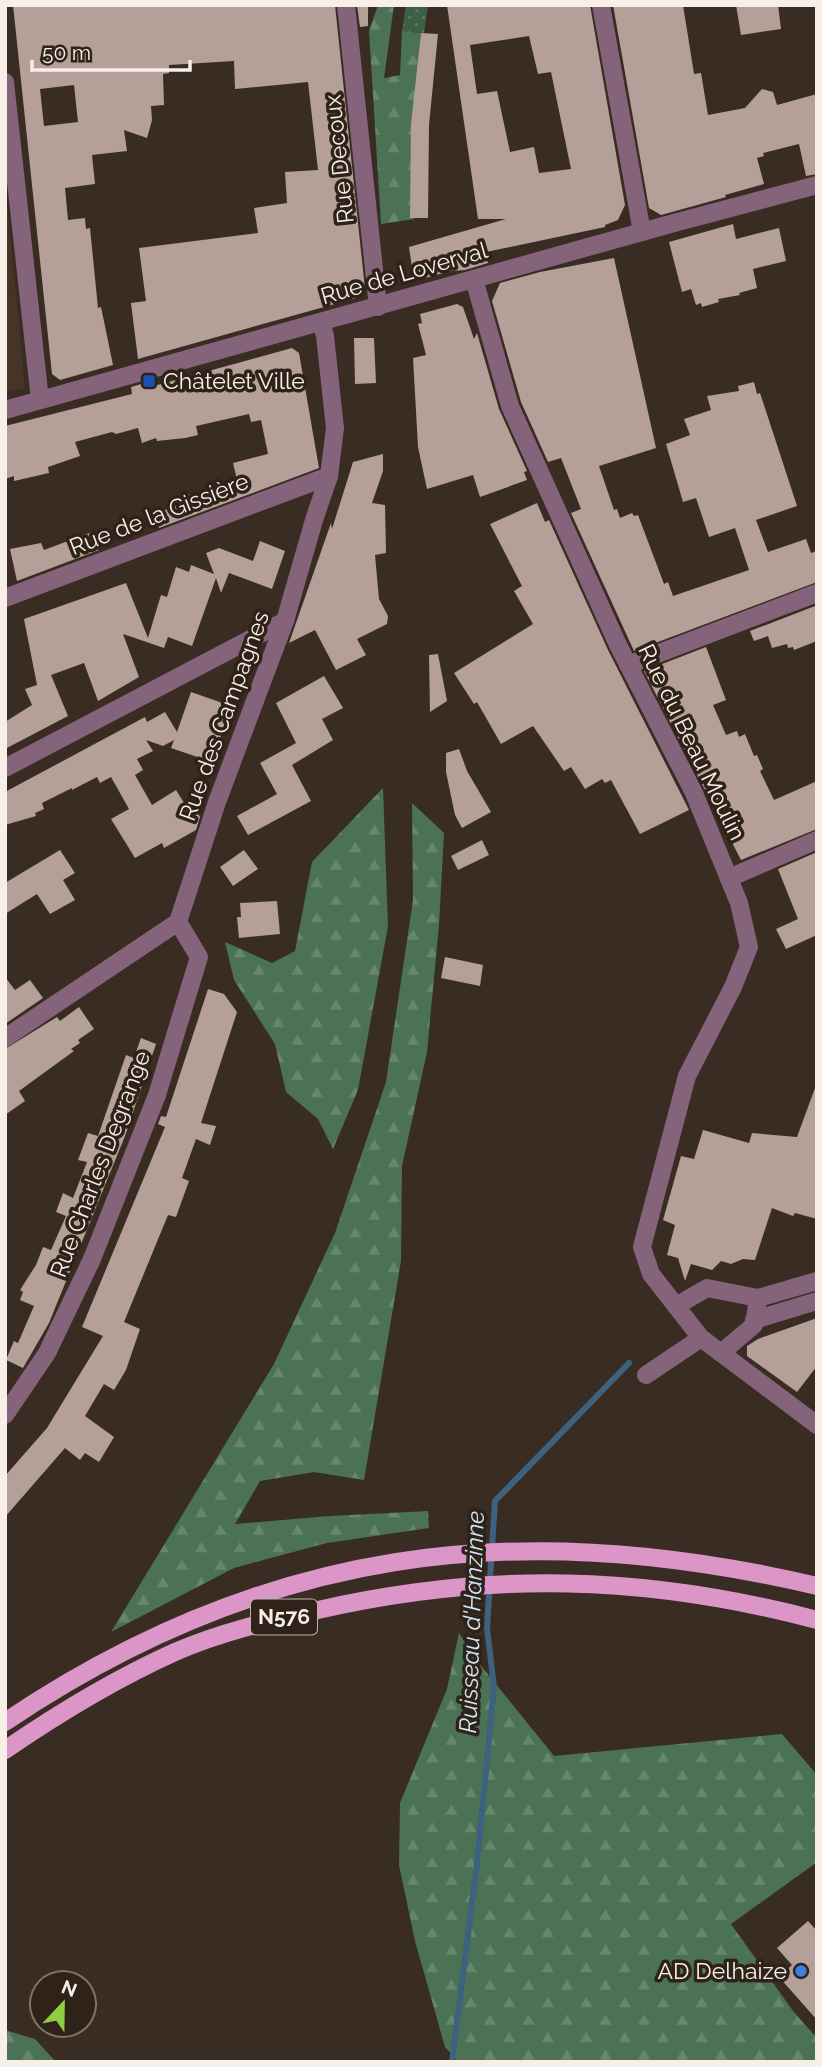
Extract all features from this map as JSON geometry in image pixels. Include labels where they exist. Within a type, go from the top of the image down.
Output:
[{"type":"main road","name":"N576","points":[[5,1722],[110,1659],[214,1610],[292,1584],[334,1574],[446,1555],[502,1550],[660,1557],[817,1586]]},
{"type":"main road","name":"N576","points":[[5,1750],[85,1698],[177,1651],[263,1622],[403,1593],[500,1583],[564,1582],[654,1588],[752,1605],[817,1620]]},
{"type":"street","name":"Rue Decoux","points":[[346,5],[378,307]]},
{"type":"street","points":[[601,5],[642,232]]},
{"type":"street","points":[[5,82],[40,400]]},
{"type":"street","name":"Rue de Loverval","points":[[5,410],[817,185]]},
{"type":"street","name":"Rue du Beau Moulin","points":[[474,279],[510,406],[628,665],[694,793],[738,903],[749,947],[733,987],[687,1076],[642,1247],[651,1274],[701,1338],[817,1425]]},
{"type":"street","name":"Rue des Campagnes","points":[[178,922],[217,802],[285,621],[314,520],[330,476],[335,428],[325,336],[321,322]]},
{"type":"street","name":"Rue de la Gissière","points":[[5,598],[330,476]]},
{"type":"street","points":[[628,665],[817,593]]},
{"type":"street","points":[[5,768],[285,621]]},
{"type":"street","points":[[729,878],[817,840]]},
{"type":"street","points":[[5,1038],[178,922]]},
{"type":"street","name":"Rue Charles Degrange","points":[[5,1415],[47,1353],[92,1259],[157,1095],[199,957],[178,922]]},
{"type":"street","points":[[676,1306],[706,1287],[758,1298],[817,1281]]},
{"type":"street","points":[[721,1353],[754,1325],[758,1298]]},
{"type":"street","points":[[754,1321],[817,1301]]},
{"type":"street","points":[[646,1375],[701,1338]]},
{"type":"shaded area","points":[[5,183],[25,388],[5,393]]},
{"type":"green space","points":[[378,5],[394,5],[384,78],[400,75],[402,31],[421,33],[414,112],[414,219],[381,224],[369,31]]},
{"type":"green space","points":[[406,5],[428,5],[424,33],[402,31]]},
{"type":"green space","points":[[383,788],[388,926],[358,1090],[333,1149],[318,1119],[286,1092],[275,1044],[234,980],[225,942],[272,963],[295,951],[312,862]]},
{"type":"green space","points":[[412,803],[444,833],[439,925],[427,1052],[402,1166],[401,1261],[364,1480],[314,1472],[260,1481],[235,1524],[428,1511],[429,1528],[327,1543],[234,1568],[111,1632],[274,1364],[335,1233],[386,1082],[413,900]]},
{"type":"green space","points":[[459,1633],[474,1657],[554,1756],[782,1734],[817,1775],[817,1862],[731,1924],[793,2011],[817,2038],[817,2062],[459,2062],[445,2047],[415,1941],[399,1865],[400,1803],[447,1689]]},
{"type":"green space","points":[[5,2030],[35,2039],[56,2062],[5,2062]]},
{"type":"building","points":[[13,5],[335,5],[365,289],[360,297],[138,359],[131,303],[146,301],[139,248],[258,233],[254,208],[287,203],[285,172],[318,170],[308,82],[235,89],[234,61],[169,65],[169,73],[163,74],[164,105],[151,106],[152,120],[147,138],[124,130],[127,151],[92,155],[95,184],[65,188],[68,220],[85,218],[86,229],[90,228],[98,308],[101,307],[113,365],[60,380],[52,374]],"holes":[[[74,85],[78,122],[44,126],[40,89]]]},
{"type":"building","points":[[357,5],[368,5],[368,26],[360,27]]},
{"type":"building","points":[[447,5],[590,5],[625,205],[618,220],[605,227],[486,252],[488,263],[414,281],[409,247],[506,219],[478,219]],"holes":[[[529,36],[538,74],[551,72],[571,169],[539,173],[534,147],[510,152],[497,91],[477,94],[470,45]]]},
{"type":"building","points":[[613,5],[683,5],[694,74],[701,73],[708,115],[745,108],[762,89],[773,92],[777,105],[817,94],[817,174],[806,176],[799,144],[763,153],[764,156],[757,158],[764,184],[661,215],[649,208]]},
{"type":"building","points":[[736,5],[778,5],[781,29],[741,35]]},
{"type":"building","points":[[421,33],[438,34],[429,125],[428,218],[410,218],[411,124]]},
{"type":"building","points":[[733,224],[736,239],[779,228],[786,261],[753,269],[757,288],[739,293],[740,295],[718,299],[719,302],[702,307],[701,303],[696,305],[691,289],[682,292],[669,242]]},
{"type":"building","points":[[614,258],[656,448],[599,466],[614,510],[617,509],[620,518],[632,513],[634,516],[638,515],[664,584],[668,582],[673,596],[749,570],[735,528],[709,537],[696,498],[683,502],[666,444],[690,435],[684,419],[711,410],[707,396],[739,391],[738,386],[754,382],[797,506],[756,520],[768,552],[806,539],[811,553],[817,551],[817,582],[634,651],[571,513],[581,509],[561,458],[548,462],[521,402],[492,301],[500,283],[540,272]]},
{"type":"building","points":[[457,304],[463,307],[474,339],[477,333],[499,409],[527,471],[524,472],[527,480],[480,497],[473,475],[427,489],[418,447],[413,358],[426,355],[418,324],[422,323],[420,314]]},
{"type":"building","points":[[354,338],[374,338],[376,383],[355,384]]},
{"type":"building","points":[[292,348],[299,353],[319,468],[159,528],[157,513],[178,505],[176,498],[191,494],[193,499],[238,484],[233,463],[268,454],[261,420],[251,422],[249,414],[196,426],[198,435],[185,438],[157,441],[156,438],[142,443],[138,428],[116,434],[112,432],[75,442],[80,456],[48,467],[49,473],[14,481],[14,476],[5,479],[5,426],[132,394],[131,387],[148,382],[150,387]]},
{"type":"building","points":[[383,454],[383,471],[372,503],[385,505],[386,553],[375,555],[379,599],[388,616],[387,624],[357,639],[366,655],[336,670],[315,630],[289,643],[331,523],[332,529],[353,462]]},
{"type":"building","points":[[537,503],[545,522],[549,520],[608,650],[689,810],[640,834],[611,780],[605,783],[602,779],[585,789],[571,767],[564,771],[533,726],[501,744],[477,702],[474,704],[454,673],[533,624],[514,591],[522,586],[490,524]]},
{"type":"building","points":[[92,532],[99,550],[17,581],[10,549],[41,543],[44,550]]},
{"type":"building","points":[[260,541],[285,551],[272,589],[229,573],[221,593],[216,578],[192,646],[168,637],[164,648],[123,634],[139,677],[98,701],[84,663],[51,675],[68,716],[5,749],[5,722],[32,705],[25,689],[37,685],[24,619],[126,583],[148,638],[161,595],[167,597],[176,567],[189,572],[191,565],[214,574],[206,553],[219,548],[253,561]]},
{"type":"building","points":[[815,606],[817,641],[794,650],[793,647],[788,648],[787,644],[772,648],[768,636],[754,641],[750,631]]},
{"type":"building","points":[[706,647],[726,700],[713,705],[726,735],[737,731],[739,737],[745,734],[754,756],[757,755],[763,769],[760,771],[774,800],[817,781],[817,829],[741,860],[644,671]]},
{"type":"building","points":[[438,654],[447,701],[430,712],[429,655]]},
{"type":"building","points":[[324,676],[343,708],[322,719],[333,740],[292,765],[311,801],[248,835],[237,816],[277,794],[260,763],[296,743],[276,703]]},
{"type":"building","points":[[191,692],[231,706],[212,762],[171,748],[174,740],[163,746],[146,740],[153,751],[137,759],[143,770],[135,775],[152,805],[176,790],[191,814],[196,810],[200,817],[196,830],[164,848],[162,843],[135,858],[111,819],[129,809],[111,777],[100,783],[97,777],[72,788],[42,803],[44,809],[35,813],[36,816],[5,825],[5,792],[145,717],[147,722],[165,712],[177,732]]},
{"type":"building","points":[[459,749],[467,771],[491,812],[462,828],[455,815],[446,772],[446,753]]},
{"type":"building","points":[[482,840],[489,855],[458,870],[451,856]]},
{"type":"building","points":[[60,850],[75,873],[63,880],[75,900],[50,914],[37,894],[5,914],[5,883]]},
{"type":"building","points":[[244,850],[258,869],[233,886],[220,867]]},
{"type":"building","points":[[817,852],[817,935],[786,949],[776,929],[798,919],[778,869]]},
{"type":"building","points":[[277,901],[280,934],[239,938],[237,917],[241,917],[240,903]]},
{"type":"building","points":[[445,957],[483,965],[480,986],[441,978]]},
{"type":"building","points":[[5,977],[15,990],[30,980],[43,998],[5,1024]]},
{"type":"building","points":[[208,989],[224,994],[237,1012],[201,1123],[216,1126],[210,1145],[196,1139],[182,1178],[189,1181],[176,1217],[168,1215],[124,1322],[140,1329],[126,1370],[114,1390],[104,1384],[85,1416],[114,1437],[99,1462],[85,1453],[80,1460],[65,1448],[5,1517],[5,1476],[47,1428],[103,1336],[82,1327],[165,1127],[158,1124],[161,1116],[166,1117]]},
{"type":"building","points":[[79,1007],[94,1029],[78,1040],[80,1043],[71,1049],[74,1051],[19,1091],[25,1101],[5,1115],[5,1049],[57,1017],[60,1021]]},
{"type":"building","points":[[141,1038],[156,1044],[125,1136],[49,1323],[23,1368],[6,1360],[14,1341],[18,1343],[34,1306],[20,1300],[23,1292],[20,1290],[36,1265],[43,1247],[51,1250],[66,1216],[56,1212],[63,1193],[73,1198],[87,1162],[78,1160],[88,1133],[98,1136],[126,1055],[134,1058]]},
{"type":"building","points":[[815,1088],[817,1219],[795,1213],[793,1216],[772,1208],[755,1260],[743,1259],[731,1264],[721,1261],[712,1270],[691,1264],[685,1281],[678,1258],[667,1255],[675,1225],[663,1220],[681,1156],[694,1159],[703,1130],[749,1143],[752,1133],[797,1137]]},
{"type":"building","points":[[817,1318],[817,1366],[797,1392],[747,1356],[747,1346],[758,1339]]},
{"type":"building","name":"AD Delhaize","points":[[808,1921],[817,1931],[817,2020],[779,1977],[792,1965],[777,1948]]},
{"type":"waterway","name":"Ruisseau d'Hanzinne","points":[[452,2062],[477,1864],[494,1687],[487,1628],[495,1501],[629,1363]]},
{"type":"place","name":"Châtelet Ville","points":[[149,381]]},
{"type":"place","name":"AD Delhaize","points":[[801,1971]]}]
